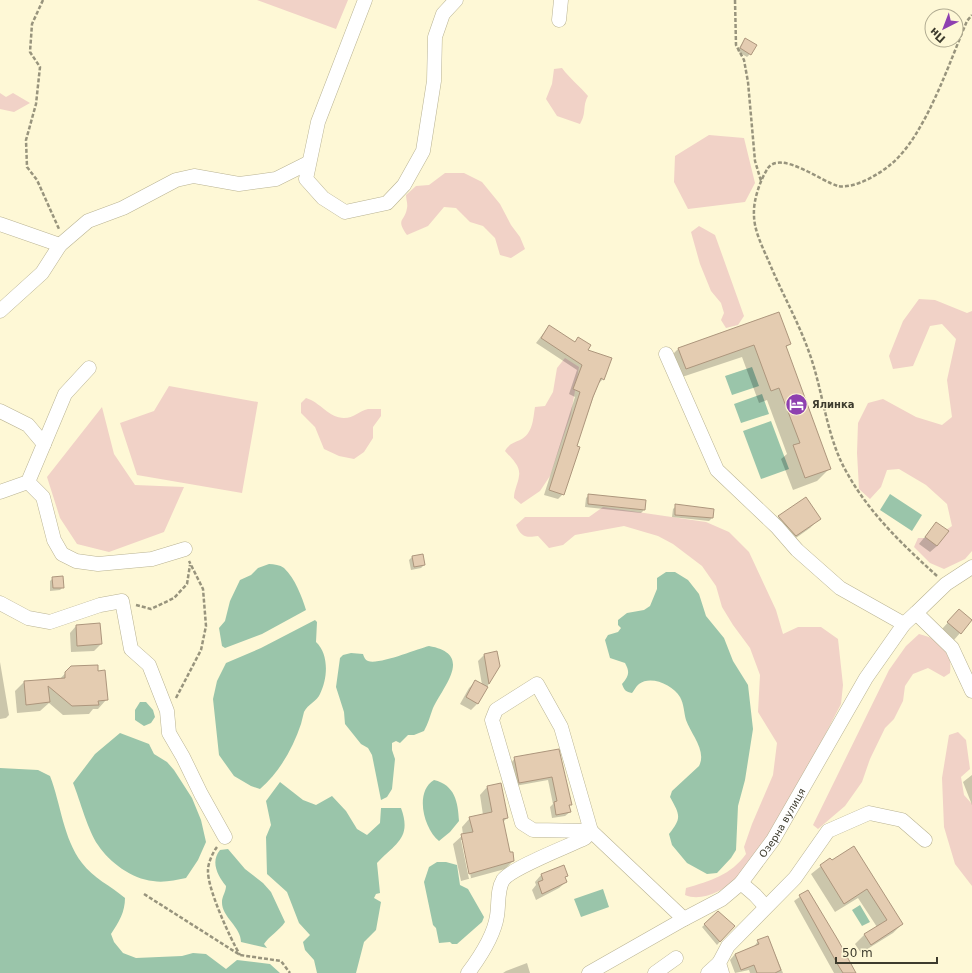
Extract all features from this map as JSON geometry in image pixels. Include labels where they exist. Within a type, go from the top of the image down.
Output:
[{"type":"street","points":[[365,0],[318,122],[308,163],[306,179],[323,198],[345,212],[387,203],[404,185],[423,151],[434,81],[435,37],[443,14],[456,0]]},
{"type":"street","points":[[559,20],[561,0]]},
{"type":"street","points":[[0,311],[42,273],[60,245],[88,221],[123,208],[176,180],[194,176],[239,184],[276,179],[308,163]]},
{"type":"street","points":[[0,224],[60,245]]},
{"type":"street","points":[[666,354],[717,470],[777,526],[797,550],[840,588],[904,624]]},
{"type":"street","points":[[0,492],[28,482],[65,394],[89,368]]},
{"type":"street","points":[[0,411],[28,425],[44,444]]},
{"type":"street","points":[[28,482],[43,496],[54,540],[62,554],[76,561],[98,564],[152,559],[185,549]]},
{"type":"street","name":"Озерна вулиця","points":[[589,973],[722,899],[741,883],[773,840],[866,678],[904,624],[946,584],[972,566]]},
{"type":"street","points":[[0,603],[28,618],[50,622],[100,605],[122,601],[131,649],[149,665],[167,711],[169,733],[183,756],[201,794],[225,837]]},
{"type":"street","points":[[916,613],[952,648],[972,691]]},
{"type":"street","points":[[591,830],[533,830],[522,823],[492,720],[496,710],[537,684],[561,727],[591,830],[684,919]]},
{"type":"street","points":[[708,973],[721,968],[728,946],[764,906],[795,878],[828,831],[869,813],[902,820],[925,840]]},
{"type":"street","points":[[468,973],[491,936],[497,917],[500,887],[504,879],[518,869],[585,838],[591,830]]},
{"type":"street","points":[[741,883],[755,895],[764,906]]},
{"type":"street","points":[[655,973],[676,958]]},
{"type":"path","points":[[43,0],[32,24],[30,52],[40,67],[36,104],[26,140],[27,167],[37,180],[59,227],[60,245]]},
{"type":"path","points":[[735,0],[736,46],[744,60],[755,161],[761,181]]},
{"type":"path","points":[[946,584],[882,523],[846,472],[834,444],[812,362],[795,317],[760,242],[754,215],[761,181],[769,166],[775,163],[782,162],[794,165],[839,186],[859,183],[872,177],[891,164],[914,137],[936,92],[967,21],[972,15]]},
{"type":"path","points":[[167,711],[179,693],[201,650],[206,626],[203,589],[190,565],[185,549]]},
{"type":"path","points":[[122,601],[151,609],[174,598],[187,584],[190,565]]},
{"type":"path","points":[[225,837],[214,851],[207,869],[212,893],[233,942],[241,956]]},
{"type":"path","points":[[144,894],[241,956],[281,961],[290,973]]},
{"type":"shaded area","points":[[257,0],[348,0],[336,29]]},
{"type":"shaded area","points":[[562,68],[588,96],[580,124],[557,116],[546,99],[552,84],[554,69]]},
{"type":"shaded area","points":[[0,93],[6,97],[13,93],[30,103],[14,112],[0,109]]},
{"type":"shaded area","points":[[709,135],[744,138],[755,183],[745,202],[688,209],[674,182],[675,156]]},
{"type":"shaded area","points":[[445,173],[464,173],[482,182],[500,204],[511,225],[520,237],[525,249],[511,258],[500,255],[495,238],[483,226],[470,222],[456,208],[444,207],[428,226],[407,235],[403,230],[401,223],[407,208],[406,195],[416,186],[429,185]]},
{"type":"shaded area","points":[[699,226],[715,235],[744,316],[738,325],[726,328],[721,320],[724,313],[721,303],[711,291],[700,264],[691,232]]},
{"type":"shaded area","points":[[919,299],[935,300],[967,313],[972,311],[972,551],[965,559],[944,569],[930,563],[914,547],[918,538],[934,538],[952,526],[947,504],[926,485],[899,469],[887,470],[881,487],[870,499],[859,489],[857,453],[858,423],[868,403],[883,399],[916,417],[942,425],[952,417],[947,380],[956,339],[942,324],[930,326],[913,366],[893,369],[889,356],[903,321]]},
{"type":"shaded area","points":[[565,358],[579,367],[571,414],[550,476],[540,491],[521,504],[514,498],[519,472],[515,462],[505,451],[510,445],[528,434],[532,426],[535,407],[545,406],[553,392],[557,368]]},
{"type":"shaded area","points":[[752,367],[759,386],[732,395],[725,376]]},
{"type":"shaded area","points":[[169,386],[258,402],[242,493],[137,475],[120,423],[154,411]]},
{"type":"shaded area","points":[[762,394],[769,414],[741,423],[734,404]]},
{"type":"shaded area","points":[[306,398],[316,403],[329,413],[344,418],[351,417],[368,409],[381,409],[381,416],[373,427],[373,438],[364,452],[354,459],[339,456],[324,449],[315,427],[301,413],[301,403]]},
{"type":"shaded area","points":[[102,407],[114,454],[135,485],[184,487],[164,532],[109,552],[77,544],[60,518],[47,477]]},
{"type":"shaded area","points":[[771,421],[789,469],[761,479],[743,431]]},
{"type":"shaded area","points":[[890,494],[922,515],[912,531],[880,510]]},
{"type":"shaded area","points":[[603,507],[706,522],[729,532],[749,552],[776,610],[783,634],[798,627],[821,627],[838,639],[843,685],[841,704],[816,753],[789,802],[750,864],[730,884],[712,894],[705,896],[691,897],[685,895],[686,888],[712,880],[727,872],[746,854],[744,847],[773,775],[777,743],[758,712],[760,675],[750,648],[722,607],[716,586],[702,566],[673,544],[658,536],[624,526],[575,535],[563,545],[549,548],[538,536],[524,536],[516,525],[525,517],[589,517]]},
{"type":"shaded area","points":[[269,564],[281,566],[288,572],[298,588],[306,610],[262,634],[225,648],[222,646],[219,628],[225,621],[230,601],[240,580],[251,575],[258,568]]},
{"type":"shaded area","points":[[666,572],[675,572],[688,580],[699,594],[706,616],[724,638],[733,661],[748,685],[753,729],[745,780],[738,806],[736,850],[731,858],[717,873],[707,874],[687,863],[672,845],[669,834],[678,820],[678,812],[670,797],[672,791],[699,766],[701,760],[700,749],[686,720],[680,697],[667,685],[655,681],[644,681],[637,686],[632,693],[628,692],[622,684],[628,674],[627,666],[625,663],[610,658],[605,640],[608,635],[618,632],[621,628],[618,625],[618,620],[627,613],[644,610],[650,606],[657,589],[657,578]]},
{"type":"shaded area","points":[[315,620],[317,622],[316,642],[323,653],[326,666],[323,688],[317,699],[304,712],[294,742],[285,760],[267,783],[260,789],[251,786],[234,776],[219,755],[213,699],[217,681],[226,663],[261,648]]},
{"type":"shaded area","points":[[919,634],[939,642],[944,647],[949,658],[950,673],[944,677],[928,668],[913,674],[905,686],[903,701],[894,719],[885,728],[870,759],[862,782],[845,806],[818,829],[813,825],[889,670],[906,646]]},
{"type":"shaded area","points":[[429,646],[443,650],[450,656],[453,663],[452,671],[433,708],[424,731],[414,735],[408,735],[400,743],[396,741],[392,743],[392,750],[395,759],[392,789],[387,797],[381,800],[372,755],[368,748],[361,744],[345,724],[344,712],[336,687],[340,658],[343,655],[351,653],[363,654],[365,659],[373,662]]},
{"type":"shaded area","points":[[140,702],[146,702],[153,710],[155,717],[151,723],[144,726],[135,720],[135,710]]},
{"type":"shaded area","points":[[958,732],[966,740],[970,769],[961,777],[964,795],[972,804],[972,886],[955,864],[944,827],[942,778],[949,735]]},
{"type":"shaded area","points":[[120,733],[149,744],[154,754],[167,762],[174,770],[192,798],[201,820],[206,842],[198,860],[186,878],[157,882],[137,877],[122,869],[108,858],[94,839],[73,783],[95,754]]},
{"type":"shaded area","points":[[0,768],[38,770],[50,776],[66,832],[82,863],[97,878],[125,898],[121,917],[111,934],[114,942],[123,953],[136,958],[182,956],[193,953],[206,954],[226,969],[237,960],[270,964],[280,973],[0,973]]},
{"type":"shaded area","points":[[434,780],[441,782],[451,790],[458,807],[459,821],[450,832],[439,841],[429,828],[423,810],[424,793]]},
{"type":"shaded area","points":[[280,782],[303,800],[316,805],[332,796],[346,811],[357,829],[367,835],[380,823],[381,808],[401,808],[405,826],[403,833],[396,845],[377,863],[380,893],[376,894],[374,898],[381,902],[376,930],[364,942],[356,973],[317,973],[314,960],[305,950],[303,942],[310,935],[299,923],[287,892],[267,874],[266,837],[271,825],[266,801]]},
{"type":"shaded area","points":[[228,849],[245,869],[263,883],[271,892],[285,922],[264,944],[267,948],[241,942],[238,931],[223,907],[222,901],[226,886],[220,878],[215,864],[220,850]]},
{"type":"shaded area","points":[[437,862],[446,862],[457,865],[460,885],[468,889],[484,917],[482,922],[457,944],[452,944],[450,942],[439,943],[436,928],[433,925],[424,882],[429,867]]},
{"type":"shaded area","points":[[603,889],[609,907],[581,917],[574,899]]},
{"type":"shaded area","points":[[860,905],[870,922],[862,926],[852,910]]},
{"type":"building","points":[[745,38],[757,45],[751,55],[740,48]]},
{"type":"building","points":[[779,312],[791,344],[786,346],[831,469],[805,478],[793,445],[800,443],[779,388],[771,391],[754,345],[686,369],[678,348]]},
{"type":"building","points":[[549,325],[575,342],[578,337],[591,345],[588,350],[612,358],[604,380],[601,378],[593,397],[577,446],[580,447],[564,495],[549,490],[580,392],[573,389],[582,365],[541,338]]},
{"type":"building","points":[[588,494],[646,500],[645,510],[588,504]]},
{"type":"building","points":[[806,497],[821,519],[796,536],[778,516]]},
{"type":"building","points":[[675,504],[714,509],[713,518],[675,515]]},
{"type":"building","points":[[936,522],[949,531],[937,546],[925,537]]},
{"type":"building","points":[[423,554],[425,565],[414,567],[412,556]]},
{"type":"building","points":[[63,576],[64,588],[53,588],[52,577]]},
{"type":"building","points":[[959,609],[972,620],[961,634],[947,622]]},
{"type":"building","points":[[100,623],[102,644],[77,646],[76,625]]},
{"type":"building","points":[[497,651],[500,666],[489,684],[484,654]]},
{"type":"building","points":[[98,665],[98,671],[105,670],[108,700],[98,701],[99,705],[72,706],[48,686],[50,702],[26,705],[24,681],[65,678],[65,672],[71,666]]},
{"type":"building","points":[[475,680],[488,687],[478,704],[466,697]]},
{"type":"building","points":[[559,749],[572,805],[569,805],[571,812],[556,815],[554,802],[557,801],[552,777],[519,783],[514,757]]},
{"type":"building","points":[[501,783],[508,818],[503,819],[510,852],[513,852],[514,861],[469,874],[461,834],[473,832],[469,817],[492,812],[487,786]]},
{"type":"building","points":[[854,846],[903,924],[871,945],[864,934],[887,920],[867,889],[844,904],[820,865],[830,858],[832,860]]},
{"type":"building","points":[[564,865],[568,876],[565,877],[567,882],[542,894],[538,882],[543,880],[541,874]]},
{"type":"building","points":[[808,890],[856,973],[843,973],[838,965],[799,895]]},
{"type":"building","points":[[718,911],[735,926],[720,942],[704,924]]},
{"type":"building","points":[[768,936],[781,970],[775,973],[757,973],[754,965],[741,970],[735,954],[759,944],[757,940]]},
{"type":"place","name":"Ялинка","points":[[796,404]]}]
